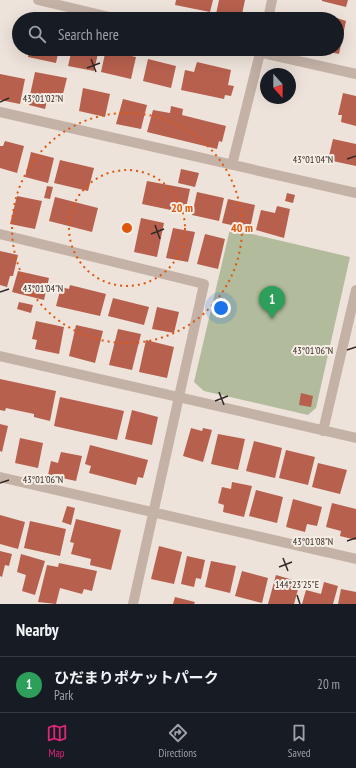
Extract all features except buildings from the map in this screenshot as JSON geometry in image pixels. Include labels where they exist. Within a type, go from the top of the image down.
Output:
[{"type":"street","points":[[38,0],[89,12]]},
{"type":"street","points":[[269,12],[272,0]]},
{"type":"street","points":[[232,165],[259,56]]},
{"type":"street","points":[[281,56],[356,74]]},
{"type":"street","points":[[0,112],[356,193]]},
{"type":"street","points":[[0,234],[204,284],[180,398],[133,604]]},
{"type":"street","points":[[323,431],[353,313],[356,290]]},
{"type":"street","points":[[0,356],[356,438]]},
{"type":"street","points":[[0,477],[153,511],[356,559]]},
{"type":"green space","points":[[230,229],[350,257],[316,408],[308,415],[204,391],[194,382]]},
{"type":"place","name":"ひだまりポケットパーク","points":[[272,319]]}]
